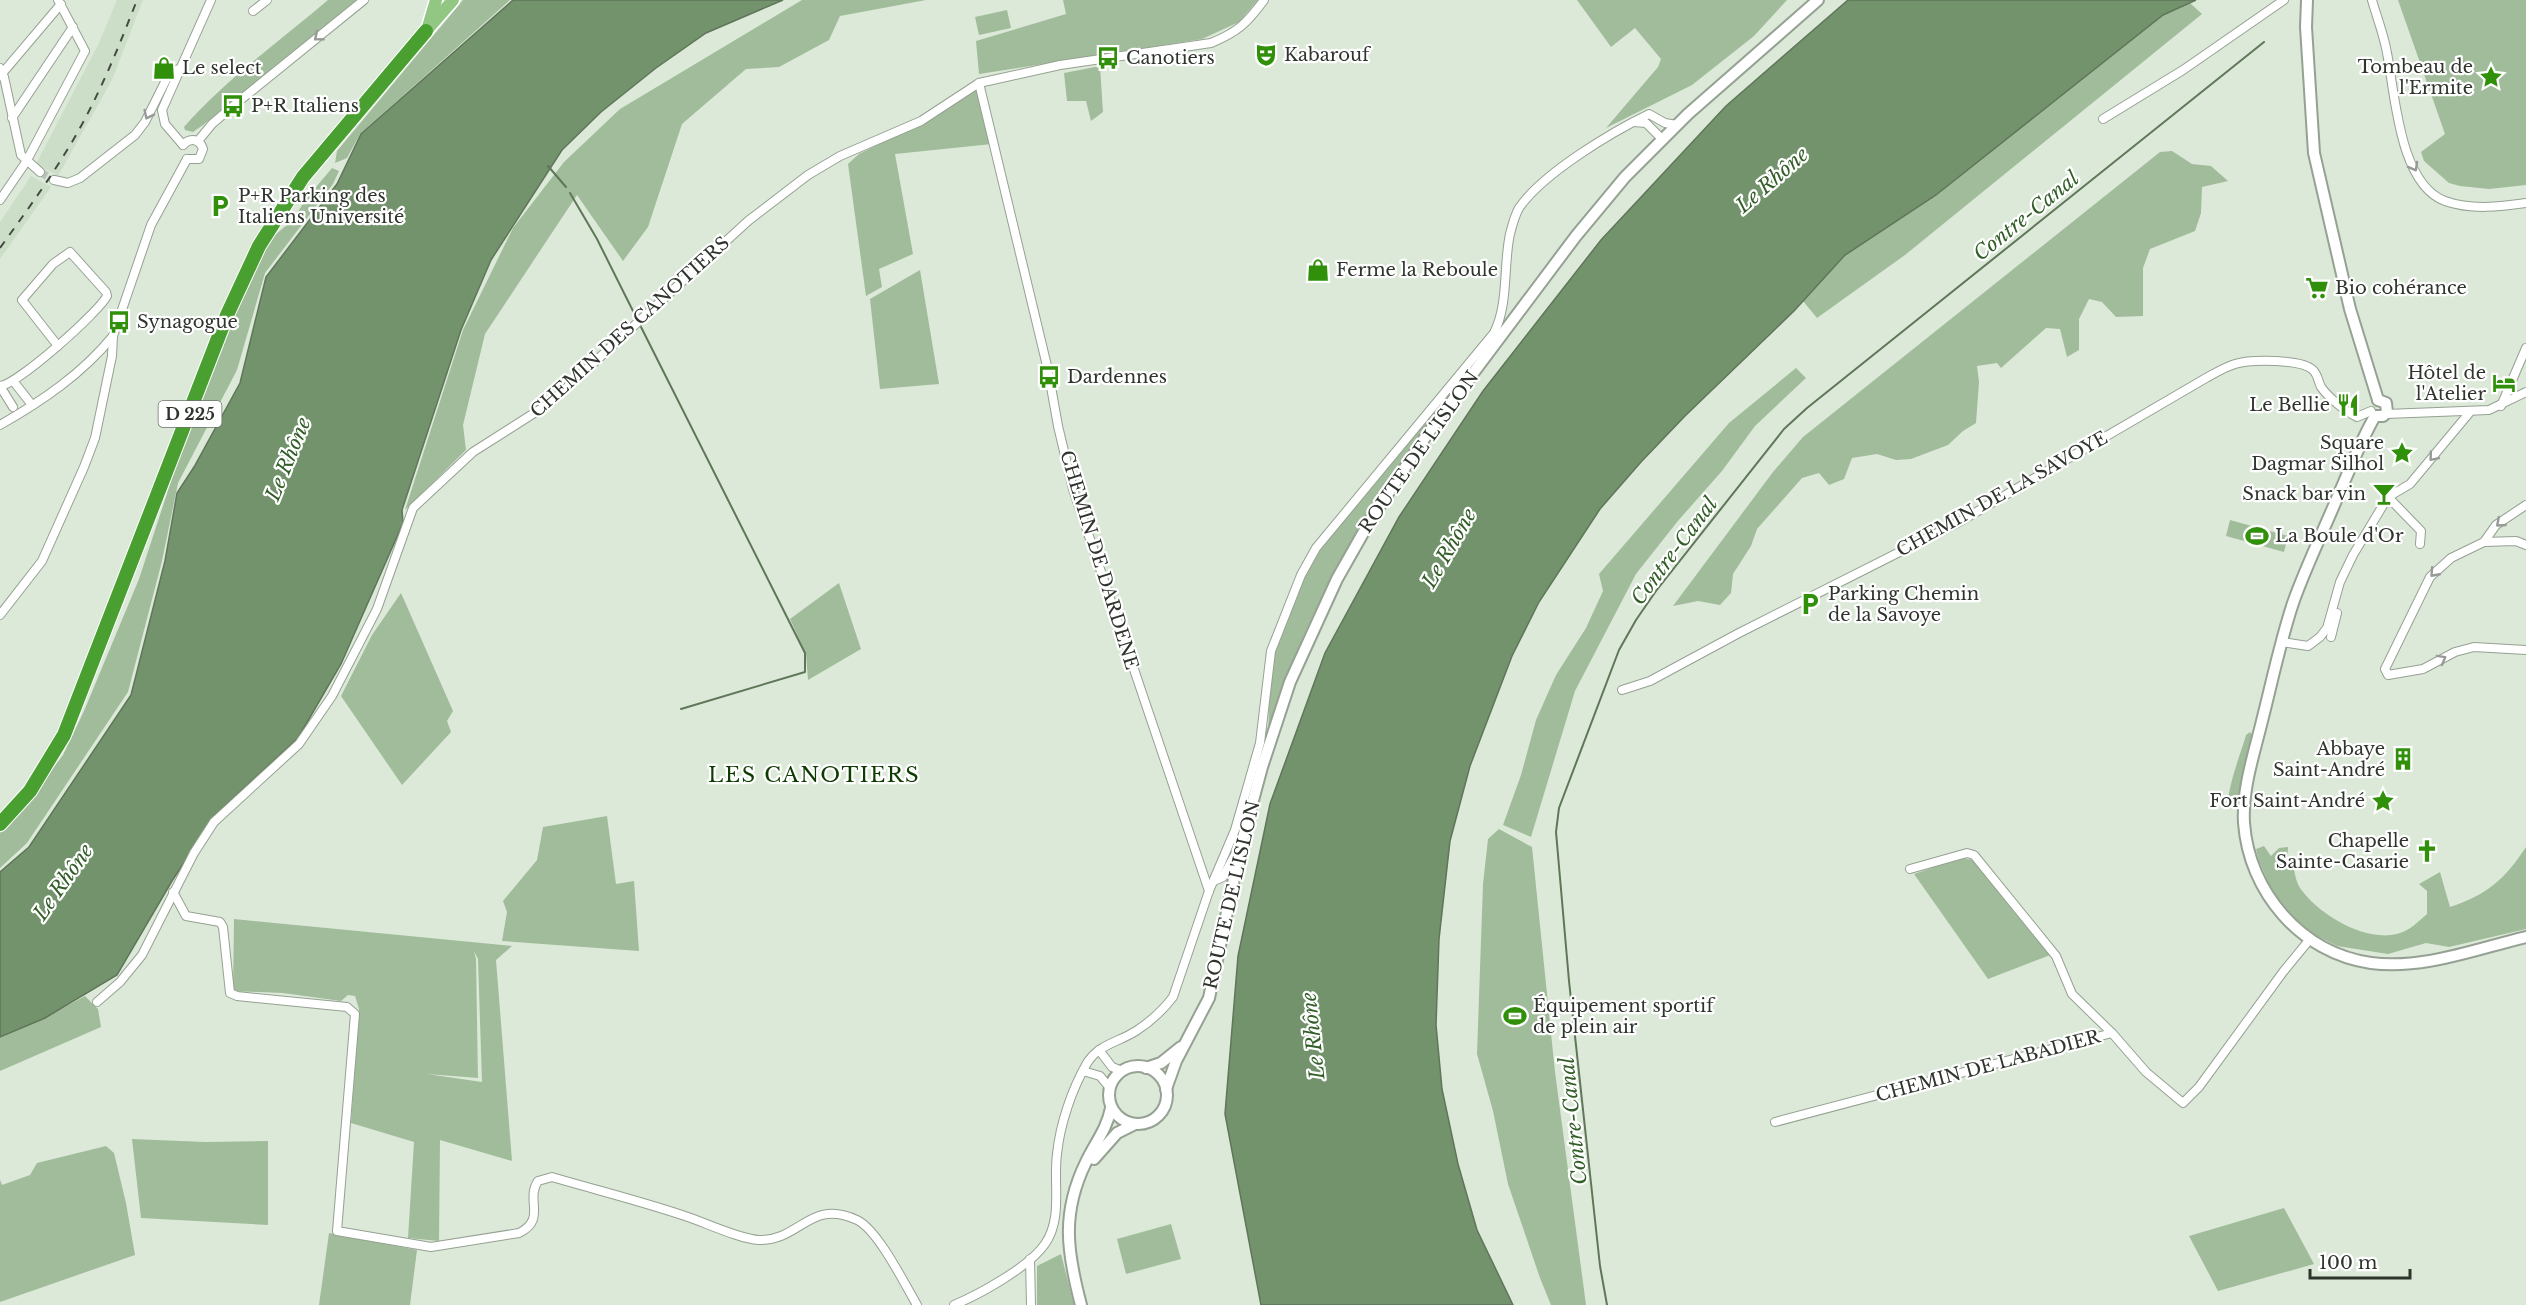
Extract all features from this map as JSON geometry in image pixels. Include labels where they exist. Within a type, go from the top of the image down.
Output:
[{"type":"highway","name":"D 225","points":[[0,824],[30,790],[64,735],[227,315],[259,246],[303,177],[426,31]]},
{"type":"main road","points":[[426,31],[435,0]]},
{"type":"main road","name":"D 225","points":[[426,31],[453,0]]},
{"type":"street","points":[[183,145],[168,130],[162,114],[179,69],[211,0]]},
{"type":"street","points":[[198,141],[212,124],[233,106],[364,0]]},
{"type":"street","name":"CHEMIN DES CANOTIERS","points":[[97,1002],[120,982],[138,961],[194,853],[214,822],[299,744],[332,696],[376,609],[413,508],[472,452],[550,403],[748,221],[780,195],[840,156],[921,121],[979,83],[1060,66],[1211,43],[1232,35],[1245,25],[1264,0]]},
{"type":"street","name":"ROUTE DE L'ISLON","points":[[1166,1089],[1185,1042],[1209,998],[1241,845],[1262,767],[1290,682],[1332,589],[1371,519],[1426,436],[1576,236],[1625,177],[1677,125],[1818,0]]},
{"type":"street","points":[[2103,119],[2183,70],[2284,0]]},
{"type":"street","points":[[2307,0],[2306,27],[2314,153],[2350,309],[2379,409],[2302,581],[2282,642],[2245,796],[2244,823],[2252,862],[2266,894],[2286,918],[2324,948],[2354,959],[2397,964],[2431,960],[2526,937]]},
{"type":"street","points":[[2372,0],[2384,38],[2406,152],[2418,176],[2444,201],[2492,208],[2526,203]]},
{"type":"street","points":[[253,11],[264,1]]},
{"type":"street","points":[[0,200],[26,162],[86,51],[59,2],[1,73],[21,155],[26,162],[40,172]]},
{"type":"street","points":[[12,118],[73,27]]},
{"type":"street","points":[[54,180],[68,183],[80,178],[135,135],[145,122],[170,72],[179,69]]},
{"type":"street","name":"CHEMIN DE DARDENE","points":[[979,83],[1048,370],[1073,489],[1209,891]]},
{"type":"street","points":[[954,1305],[1030,1259],[1045,1244],[1054,1219],[1056,1155],[1060,1132],[1083,1071],[1099,1050],[1137,1031],[1158,1014],[1173,997],[1209,891],[1235,830],[1263,731],[1271,651],[1308,561],[1355,500],[1494,333],[1503,306],[1510,233],[1519,209],[1554,174],[1630,123],[1649,114],[1665,123],[1677,125]]},
{"type":"street","points":[[1630,123],[1646,123],[1662,139]]},
{"type":"street","points":[[191,140],[198,141],[203,149],[201,156],[195,160],[187,159],[182,153],[183,145],[191,140]]},
{"type":"street","points":[[0,615],[42,561],[84,467],[95,438],[112,356],[113,336],[151,225],[187,159]]},
{"type":"street","points":[[13,407],[0,386],[14,382],[58,346],[107,296],[72,253],[66,254],[53,264],[22,300],[58,346]]},
{"type":"street","points":[[0,426],[80,372],[113,336]]},
{"type":"street","points":[[2501,406],[2526,348]]},
{"type":"street","name":"CHEMIN DE LA SAVOYE","points":[[1622,690],[1650,681],[1739,633],[1961,521],[2230,366],[2251,360],[2286,362],[2310,367],[2316,373],[2321,386],[2357,417],[2379,409],[2404,412],[2489,410],[2526,392]]},
{"type":"street","points":[[14,382],[32,405]]},
{"type":"street","points":[[2282,642],[2308,646],[2320,637],[2327,628],[2335,600],[2353,555],[2388,497],[2410,484],[2470,412]]},
{"type":"street","points":[[2388,497],[2421,531],[2420,544]]},
{"type":"street","points":[[2484,542],[2496,525],[2523,506]]},
{"type":"street","points":[[2526,545],[2516,541],[2484,542],[2451,558],[2430,577],[2385,669],[2388,675],[2423,669],[2455,652],[2474,647],[2526,650]]},
{"type":"street","points":[[2331,638],[2338,611],[2335,600]]},
{"type":"street","points":[[1214,880],[1223,877],[1241,845]]},
{"type":"street","points":[[1910,870],[1967,853],[1974,855],[2056,956],[2072,994],[2112,1033]]},
{"type":"street","points":[[173,892],[186,916],[220,922],[223,927],[230,993],[237,996],[347,1007],[355,1014],[337,1231],[430,1246],[519,1233],[527,1229],[535,1218],[535,1186],[538,1181],[552,1178],[682,1215],[753,1239],[774,1239],[820,1215],[839,1213],[859,1221],[873,1234],[917,1305]]},
{"type":"street","name":"CHEMIN DE LABADIER","points":[[1775,1122],[2112,1033],[2146,1072],[2183,1103],[2199,1087],[2310,939]]},
{"type":"street","name":"ROUTE DE L'ISLON","points":[[1146,1068],[1161,1063],[1185,1042]]},
{"type":"street","points":[[1099,1050],[1112,1067],[1122,1071]]},
{"type":"street","points":[[1079,1182],[1109,1140],[1120,1130],[1153,1120],[1160,1114],[1166,1102],[1166,1089],[1159,1076],[1146,1068],[1137,1066],[1122,1071],[1110,1088],[1111,1108],[1108,1124],[1085,1163],[1072,1202],[1068,1246],[1071,1269],[1081,1305]]},
{"type":"street","points":[[1083,1071],[1100,1077],[1110,1088]]},
{"type":"street","points":[[1111,1108],[1117,1116],[1135,1124]]},
{"type":"street","points":[[1030,1259],[1031,1305]]},
{"type":"shaded area","points":[[117,0],[143,0],[112,80],[58,176],[36,164],[98,45]]},
{"type":"shaded area","points":[[328,0],[359,0],[203,125],[193,132],[185,130],[184,127],[217,93]]},
{"type":"shaded area","points":[[463,0],[510,0],[360,134],[347,158],[335,163],[337,151]]},
{"type":"shaded area","points":[[802,0],[926,0],[840,16],[829,40],[779,67],[746,69],[682,124],[648,227],[623,261],[577,195],[485,334],[463,425],[466,450],[405,510],[463,330],[513,228],[564,162],[620,109]]},
{"type":"shaded area","points":[[1063,0],[1258,0],[1239,22],[1202,39],[979,74],[976,41],[1066,14]]},
{"type":"shaded area","points":[[1577,0],[1787,0],[1754,36],[1692,85],[1606,128],[1658,67],[1661,59],[1635,28],[1611,47]]},
{"type":"shaded area","points":[[2398,0],[2526,0],[2526,185],[2489,189],[2460,186],[2449,183],[2424,161],[2421,152],[2445,134]]},
{"type":"shaded area","points":[[2190,3],[2202,14],[1905,255],[1817,318],[1803,301],[1845,255],[1936,195],[2163,15]]},
{"type":"shaded area","points":[[1007,10],[1011,28],[979,35],[975,17]]},
{"type":"shaded area","points":[[1100,66],[1103,112],[1091,121],[1086,101],[1067,101],[1064,73]]},
{"type":"shaded area","points":[[978,86],[992,144],[895,154],[913,254],[879,269],[882,287],[866,296],[848,164],[859,154],[923,122]]},
{"type":"shaded area","points":[[2172,151],[2192,164],[2211,166],[2228,181],[2202,187],[2201,213],[2195,231],[2150,249],[2143,268],[2143,316],[2116,317],[2102,302],[2089,299],[2079,319],[2079,350],[2067,357],[2060,329],[2046,328],[2001,368],[1997,363],[1977,366],[1979,382],[1976,423],[1948,445],[1911,459],[1896,460],[1877,454],[1852,458],[1844,479],[1829,485],[1819,473],[1802,478],[1757,529],[1751,546],[1733,574],[1731,593],[1720,605],[1698,601],[1673,606],[1773,472],[1803,437],[2160,152]]},
{"type":"shaded area","points":[[332,168],[339,171],[333,184],[265,273],[237,370],[178,483],[162,561],[128,692],[27,843],[0,868],[0,833],[16,817],[63,755],[84,711],[139,579],[179,457],[244,285],[271,238],[292,221],[306,199]]},
{"type":"shaded area","points":[[31,176],[51,187],[0,259],[0,222]]},
{"type":"shaded area","points":[[920,270],[939,384],[880,389],[870,299]]},
{"type":"shaded area","points":[[1796,368],[1806,378],[1755,426],[1722,471],[1677,522],[1636,574],[1575,691],[1531,837],[1503,825],[1521,775],[1536,720],[1556,675],[1586,628],[1603,591],[1599,574],[1729,423]]},
{"type":"shaded area","points":[[1448,396],[1443,407],[1382,491],[1335,571],[1297,650],[1268,733],[1271,661],[1311,560],[1438,404]]},
{"type":"shaded area","name":"La Boule d'Or","points":[[2230,520],[2288,536],[2284,552],[2226,536]]},
{"type":"shaded area","points":[[839,583],[861,649],[808,680],[806,654],[790,619]]},
{"type":"shaded area","points":[[401,593],[453,711],[447,721],[451,732],[402,785],[341,696],[372,635]]},
{"type":"shaded area","points":[[2250,732],[2254,738],[2239,800],[2232,809],[2229,808],[2228,802],[2231,784],[2246,735]]},
{"type":"shaded area","points":[[607,816],[616,884],[634,881],[639,951],[502,941],[507,912],[503,901],[537,860],[543,827]]},
{"type":"shaded area","points":[[1499,829],[1532,847],[1555,1072],[1586,1305],[1551,1305],[1508,1184],[1493,1111],[1477,1054],[1483,884],[1488,839]]},
{"type":"shaded area","points":[[2264,846],[2271,856],[2279,848],[2288,847],[2287,864],[2293,866],[2300,888],[2308,898],[2330,916],[2357,930],[2384,935],[2405,931],[2427,914],[2427,891],[2419,884],[2440,872],[2450,907],[2475,897],[2494,884],[2526,847],[2526,929],[2449,947],[2426,943],[2388,954],[2337,946],[2305,930],[2273,893],[2256,849]]},
{"type":"shaded area","points":[[1961,858],[1974,860],[2053,954],[1988,979],[1914,874]]},
{"type":"shaded area","points":[[234,919],[512,946],[496,960],[512,1161],[440,1140],[439,1241],[408,1238],[414,1142],[351,1123],[359,1009],[355,996],[348,995],[341,1001],[283,993],[233,991]],"holes":[[[474,951],[478,959],[482,1082],[427,1074],[478,1078]]]},
{"type":"shaded area","points":[[85,996],[98,1009],[101,1027],[0,1071],[0,1037],[45,1018]]},
{"type":"shaded area","points":[[132,1139],[205,1142],[268,1141],[268,1225],[141,1218]]},
{"type":"shaded area","points":[[106,1146],[114,1153],[135,1255],[0,1302],[0,1180],[2,1185],[30,1175],[37,1163]]},
{"type":"shaded area","points":[[2284,1208],[2314,1264],[2218,1291],[2189,1236]]},
{"type":"shaded area","points":[[1171,1224],[1181,1259],[1126,1274],[1117,1239]]},
{"type":"shaded area","points":[[329,1233],[417,1250],[410,1305],[319,1305]]},
{"type":"shaded area","points":[[1061,1254],[1074,1305],[1037,1305],[1037,1266]]},
{"type":"water","name":"Le Rhône","points":[[513,0],[783,0],[706,33],[656,68],[601,112],[562,150],[491,260],[461,330],[402,510],[403,523],[341,664],[298,738],[215,815],[172,881],[117,975],[45,1018],[0,1037],[0,872],[29,847],[131,695],[165,561],[177,493],[194,467],[240,383],[266,277],[337,184],[361,134]]},
{"type":"water","name":"Le Rhône","points":[[1848,0],[2196,0],[2163,15],[1936,195],[1845,255],[1794,311],[1685,416],[1641,462],[1600,509],[1539,602],[1512,656],[1470,766],[1450,841],[1439,939],[1436,1025],[1442,1089],[1458,1164],[1477,1230],[1513,1305],[1261,1305],[1225,1114],[1238,956],[1270,804],[1325,653],[1399,517],[1483,391],[1601,240],[1726,106]]},
{"type":"waterway","name":"Contre-Canal","points":[[1607,1305],[1600,1266],[1569,981],[1556,832],[1559,808],[1619,650],[1656,591],[1784,429],[1807,408],[2264,42]]},
{"type":"waterway","points":[[548,166],[566,187]]},
{"type":"waterway","points":[[570,193],[597,239],[637,319]]},
{"type":"waterway","points":[[641,327],[805,653],[805,672],[681,709]]},
{"type":"tunnel","points":[[40,172],[54,180]]},
{"type":"railway","points":[[0,248],[49,178],[82,124],[110,66],[137,0]]},
{"type":"place","name":"Kabarouf","points":[[1266,55]]},
{"type":"place","name":"Canotiers","points":[[1108,58]]},
{"type":"place","name":"Le select","points":[[164,68]]},
{"type":"place","name":"Tombeau de l'Ermite","points":[[2491,77]]},
{"type":"place","name":"P+R Italiens","points":[[233,106]]},
{"type":"place","name":"P+R Parking des Italiens Université","points":[[220,206]]},
{"type":"place","name":"Ferme la Reboule","points":[[1318,270]]},
{"type":"place","name":"Bio cohérance","points":[[2317,288]]},
{"type":"place","name":"Synagogue","points":[[119,322]]},
{"type":"place","name":"Dardennes","points":[[1049,377]]},
{"type":"place","name":"Hôtel de l'Atelier","points":[[2504,383]]},
{"type":"place","name":"Le Bellie","points":[[2348,405]]},
{"type":"place","name":"Square Dagmar Silhol","points":[[2402,453]]},
{"type":"place","name":"Snack bar vin","points":[[2384,494]]},
{"type":"place","name":"La Boule d'Or","points":[[2257,536]]},
{"type":"place","name":"Parking Chemin de la Savoye","points":[[1810,604]]},
{"type":"place","name":"Abbaye Saint-André","points":[[2403,759]]},
{"type":"place","name":"Fort Saint-André","points":[[2383,801]]},
{"type":"place","name":"Chapelle Sainte-Casarie","points":[[2427,851]]},
{"type":"place","name":"Équipement sportif de plein air","points":[[1515,1016]]},
{"type":"district","name":"LES CANOTIERS","points":[[814,775]]}]
